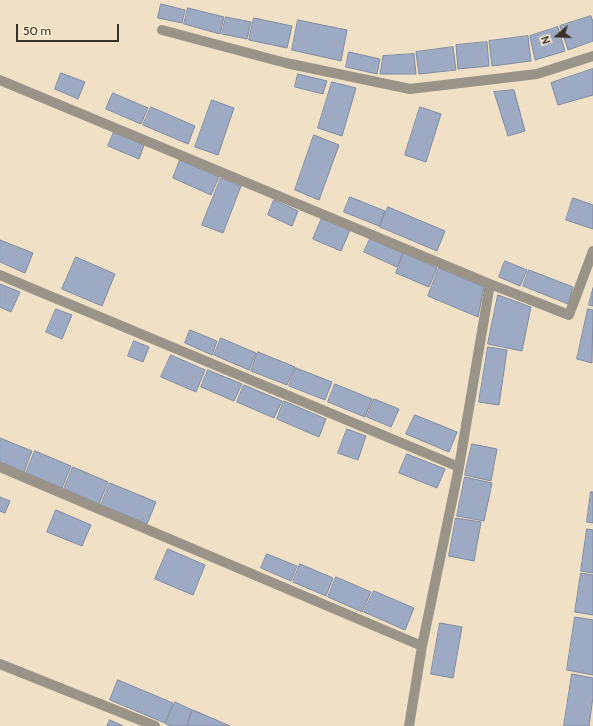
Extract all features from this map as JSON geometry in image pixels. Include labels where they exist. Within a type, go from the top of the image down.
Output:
[{"type":"street","points":[[162,30],[286,63],[410,89],[537,74],[593,56]]},
{"type":"street","points":[[0,80],[490,284],[569,315],[593,251]]},
{"type":"street","points":[[0,275],[458,468]]},
{"type":"street","points":[[409,726],[422,646],[458,468],[490,284]]},
{"type":"street","points":[[0,467],[422,646]]},
{"type":"street","points":[[0,664],[155,726]]},
{"type":"building","points":[[161,4],[185,10],[182,23],[158,18]]},
{"type":"building","points":[[188,8],[224,17],[220,34],[184,24]]},
{"type":"building","points":[[591,16],[593,22],[593,41],[568,50],[560,26]]},
{"type":"building","points":[[226,17],[251,22],[247,39],[222,34]]},
{"type":"building","points":[[254,18],[292,26],[287,48],[249,40]]},
{"type":"building","points":[[298,20],[347,30],[341,61],[292,50]]},
{"type":"building","points":[[558,27],[565,51],[535,60],[530,36]]},
{"type":"building","points":[[528,36],[531,61],[492,66],[489,41]]},
{"type":"building","points":[[487,42],[489,66],[458,69],[456,45]]},
{"type":"building","points":[[453,47],[456,70],[419,74],[416,52]]},
{"type":"building","points":[[349,52],[380,59],[377,74],[346,67]]},
{"type":"building","points":[[414,54],[416,74],[380,74],[383,56]]},
{"type":"building","points":[[593,69],[593,95],[558,105],[551,83]]},
{"type":"building","points":[[61,73],[85,82],[78,99],[55,89]]},
{"type":"building","points":[[298,74],[327,81],[323,94],[295,87]]},
{"type":"building","points":[[332,82],[356,88],[342,136],[318,128]]},
{"type":"building","points":[[514,90],[525,131],[508,136],[494,92]]},
{"type":"building","points":[[113,93],[148,108],[141,124],[106,109]]},
{"type":"building","points":[[212,100],[234,108],[218,155],[195,147]]},
{"type":"building","points":[[151,107],[195,126],[188,144],[143,125]]},
{"type":"building","points":[[420,107],[441,114],[426,162],[405,155]]},
{"type":"building","points":[[114,132],[144,145],[139,159],[108,146]]},
{"type":"building","points":[[314,135],[339,145],[319,200],[295,190]]},
{"type":"building","points":[[180,160],[219,177],[211,195],[173,178]]},
{"type":"building","points":[[221,178],[241,186],[223,233],[202,225]]},
{"type":"building","points":[[350,197],[385,211],[379,226],[344,212]]},
{"type":"building","points":[[573,198],[593,205],[593,229],[566,220]]},
{"type":"building","points":[[274,200],[298,211],[292,226],[268,215]]},
{"type":"building","points":[[388,207],[445,231],[437,251],[380,227]]},
{"type":"building","points":[[322,218],[350,230],[341,251],[313,239]]},
{"type":"building","points":[[370,239],[403,253],[397,267],[364,252]]},
{"type":"building","points":[[0,240],[33,253],[25,273],[0,262]]},
{"type":"building","points":[[404,253],[437,268],[429,287],[396,273]]},
{"type":"building","points":[[76,257],[115,274],[102,306],[62,289]]},
{"type":"building","points":[[505,261],[527,270],[520,286],[499,277]]},
{"type":"building","points":[[439,268],[484,287],[478,317],[428,296]]},
{"type":"building","points":[[529,270],[573,287],[568,304],[523,286]]},
{"type":"building","points":[[0,284],[20,292],[11,312],[0,307]]},
{"type":"building","points":[[593,288],[593,306],[589,305]]},
{"type":"building","points":[[498,295],[531,307],[522,351],[488,344]]},
{"type":"building","points":[[56,309],[72,315],[62,339],[46,332]]},
{"type":"building","points":[[588,309],[593,310],[592,363],[577,359]]},
{"type":"building","points":[[190,330],[217,341],[212,355],[185,343]]},
{"type":"building","points":[[221,338],[256,353],[249,370],[214,355]]},
{"type":"building","points":[[134,341],[149,347],[143,362],[128,356]]},
{"type":"building","points":[[488,347],[507,350],[499,405],[479,402]]},
{"type":"building","points":[[258,352],[295,367],[287,385],[251,371]]},
{"type":"building","points":[[171,355],[205,370],[196,392],[161,377]]},
{"type":"building","points":[[296,368],[332,382],[325,400],[289,386]]},
{"type":"building","points":[[208,370],[242,384],[234,401],[201,387]]},
{"type":"building","points":[[335,384],[372,399],[365,417],[328,402]]},
{"type":"building","points":[[244,385],[282,401],[274,418],[237,402]]},
{"type":"building","points":[[374,399],[399,409],[391,427],[367,417]]},
{"type":"building","points":[[284,401],[326,419],[319,437],[277,419]]},
{"type":"building","points":[[415,415],[457,432],[449,452],[406,434]]},
{"type":"building","points":[[347,429],[366,436],[358,460],[338,453]]},
{"type":"building","points":[[0,438],[32,451],[24,472],[0,462]]},
{"type":"building","points":[[472,444],[497,449],[491,481],[465,475]]},
{"type":"building","points":[[35,451],[71,466],[62,488],[26,473]]},
{"type":"building","points":[[407,454],[445,469],[437,488],[399,473]]},
{"type":"building","points":[[73,467],[108,482],[99,504],[64,489]]},
{"type":"building","points":[[465,477],[492,483],[484,521],[457,516]]},
{"type":"building","points":[[110,483],[156,502],[147,524],[101,505]]},
{"type":"building","points":[[591,492],[593,492],[593,523],[587,522]]},
{"type":"building","points":[[0,497],[10,501],[5,513],[0,511]]},
{"type":"building","points":[[56,510],[91,525],[82,546],[47,532]]},
{"type":"building","points":[[456,518],[481,522],[474,561],[449,556]]},
{"type":"building","points":[[587,529],[593,530],[593,573],[581,571]]},
{"type":"building","points":[[168,549],[205,565],[193,595],[155,579]]},
{"type":"building","points":[[267,554],[297,566],[291,581],[261,568]]},
{"type":"building","points":[[300,564],[333,578],[326,596],[293,582]]},
{"type":"building","points":[[581,573],[593,575],[593,615],[575,612]]},
{"type":"building","points":[[336,577],[371,592],[362,612],[328,597]]},
{"type":"building","points":[[374,591],[414,608],[405,630],[364,612]]},
{"type":"building","points":[[575,617],[593,620],[593,675],[567,670]]},
{"type":"building","points":[[440,623],[462,627],[453,678],[431,674]]},
{"type":"building","points":[[572,674],[593,678],[593,697],[589,726],[564,726]]},
{"type":"building","points":[[118,680],[173,703],[165,723],[110,700]]},
{"type":"building","points":[[175,702],[192,710],[186,726],[171,726],[166,724]]},
{"type":"building","points":[[193,710],[230,726],[187,726]]},
{"type":"building","points":[[110,720],[123,726],[107,726]]}]
